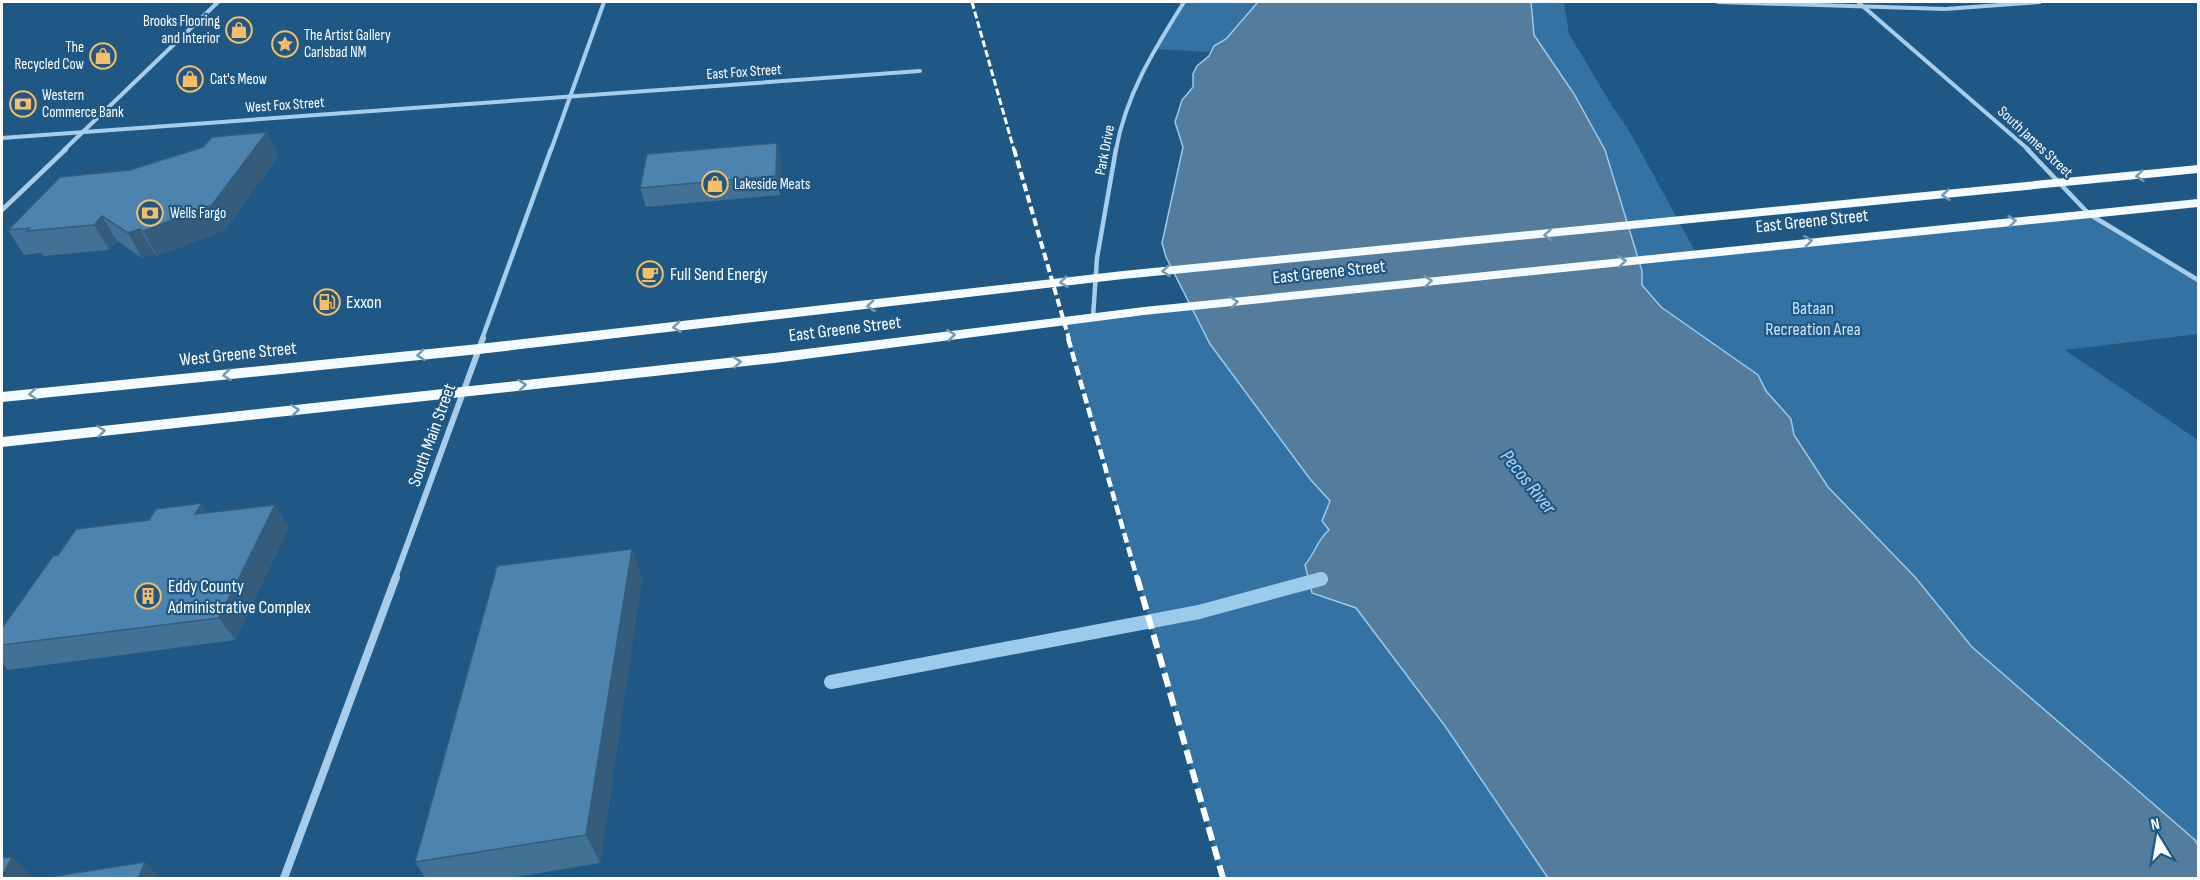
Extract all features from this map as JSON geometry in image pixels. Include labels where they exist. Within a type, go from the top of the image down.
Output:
[{"type":"highway","name":"East Greene Street","points":[[479,349],[1143,273],[1732,217],[2199,169]]},
{"type":"highway","name":"East Greene Street","points":[[464,392],[774,358],[1093,316],[1767,245],[2199,203]]},
{"type":"highway","name":"West Greene Street","points":[[2,397],[479,349]]},
{"type":"highway","points":[[2,442],[464,392]]},
{"type":"street","points":[[2,210],[218,2]]},
{"type":"street","name":"South Main Street","points":[[284,879],[464,392],[604,2]]},
{"type":"street","name":"Park Drive","points":[[1093,316],[1097,258],[1120,128],[1131,95],[1146,63],[1184,2]]},
{"type":"street","points":[[1718,2],[1945,9],[2040,2]]},
{"type":"street","name":"South James Street","points":[[1858,2],[2041,161],[2089,214],[2117,233],[2199,280]]},
{"type":"street","name":"East Fox Street","points":[[569,97],[920,71]]},
{"type":"street","name":"West Fox Street","points":[[2,138],[569,97]]},
{"type":"green space","points":[[1184,2],[1258,2],[1226,39],[1209,52],[1154,49]]},
{"type":"green space","name":"Bataan Recreation Area","points":[[1531,2],[1564,2],[1569,34],[1631,134],[1696,253],[2089,214],[2198,280],[2198,334],[2065,350],[2198,440],[2198,845],[2152,802],[1972,647],[1915,577],[1828,487],[1794,434],[1791,419],[1766,391],[1758,375],[1661,307],[1642,285],[1642,271],[1605,150],[1574,94],[1534,35]]},
{"type":"green space","points":[[1192,306],[1210,344],[1310,479],[1330,501],[1325,511],[1329,530],[1305,565],[1312,593],[1356,608],[1445,726],[1548,878],[1223,878],[1064,321]]},
{"type":"water","name":"Pecos River","points":[[1258,2],[1531,2],[1534,35],[1574,94],[1605,150],[1642,271],[1642,285],[1661,307],[1758,375],[1766,391],[1791,419],[1794,435],[1828,487],[1915,577],[1972,647],[2195,840],[2198,845],[2198,878],[1548,878],[1445,726],[1356,608],[1312,593],[1305,565],[1329,530],[1322,521],[1330,501],[1310,479],[1210,344],[1166,257],[1162,243],[1183,147],[1175,122],[1182,100],[1193,87],[1193,74],[1197,66],[1209,56],[1214,46],[1226,39]]},
{"type":"building","points":[[267,132],[212,205],[143,231],[140,229],[128,233],[102,216],[94,225],[27,231],[30,228],[8,230],[60,177],[130,170],[203,147],[212,137]]},
{"type":"building","points":[[777,143],[776,176],[640,188],[647,154]]},
{"type":"building","name":"Eddy County Administrative Complex","points":[[202,503],[195,514],[275,505],[219,618],[2,645],[2,628],[53,556],[58,555],[76,529],[149,520],[156,509]]},
{"type":"building","points":[[632,549],[586,835],[415,862],[497,566]]},
{"type":"building","points":[[12,857],[2,876],[2,858]]},
{"type":"building","points":[[145,862],[138,879],[38,879]]},
{"type":"waterway","points":[[831,682],[1199,612],[1321,579]]},
{"type":"railway","points":[[972,2],[1014,150]]},
{"type":"railway","points":[[1014,149],[1069,339]]},
{"type":"railway","points":[[1068,338],[1137,578]]},
{"type":"railway","points":[[1137,577],[1223,878]]},
{"type":"place","name":"Brooks Flooring and Interior","points":[[239,30]]},
{"type":"place","name":"The Artist Gallery Carlsbad NM","points":[[285,44]]},
{"type":"place","name":"The Recycled Cow","points":[[103,56]]},
{"type":"place","name":"Cat's Meow","points":[[190,79]]},
{"type":"place","name":"Western Commerce Bank","points":[[23,104]]},
{"type":"place","name":"Lakeside Meats","points":[[715,184]]},
{"type":"place","name":"Wells Fargo","points":[[150,213]]},
{"type":"place","name":"Full Send Energy","points":[[650,274]]},
{"type":"place","name":"Exxon","points":[[327,302]]},
{"type":"place","name":"Eddy County Administrative Complex","points":[[148,596]]}]
